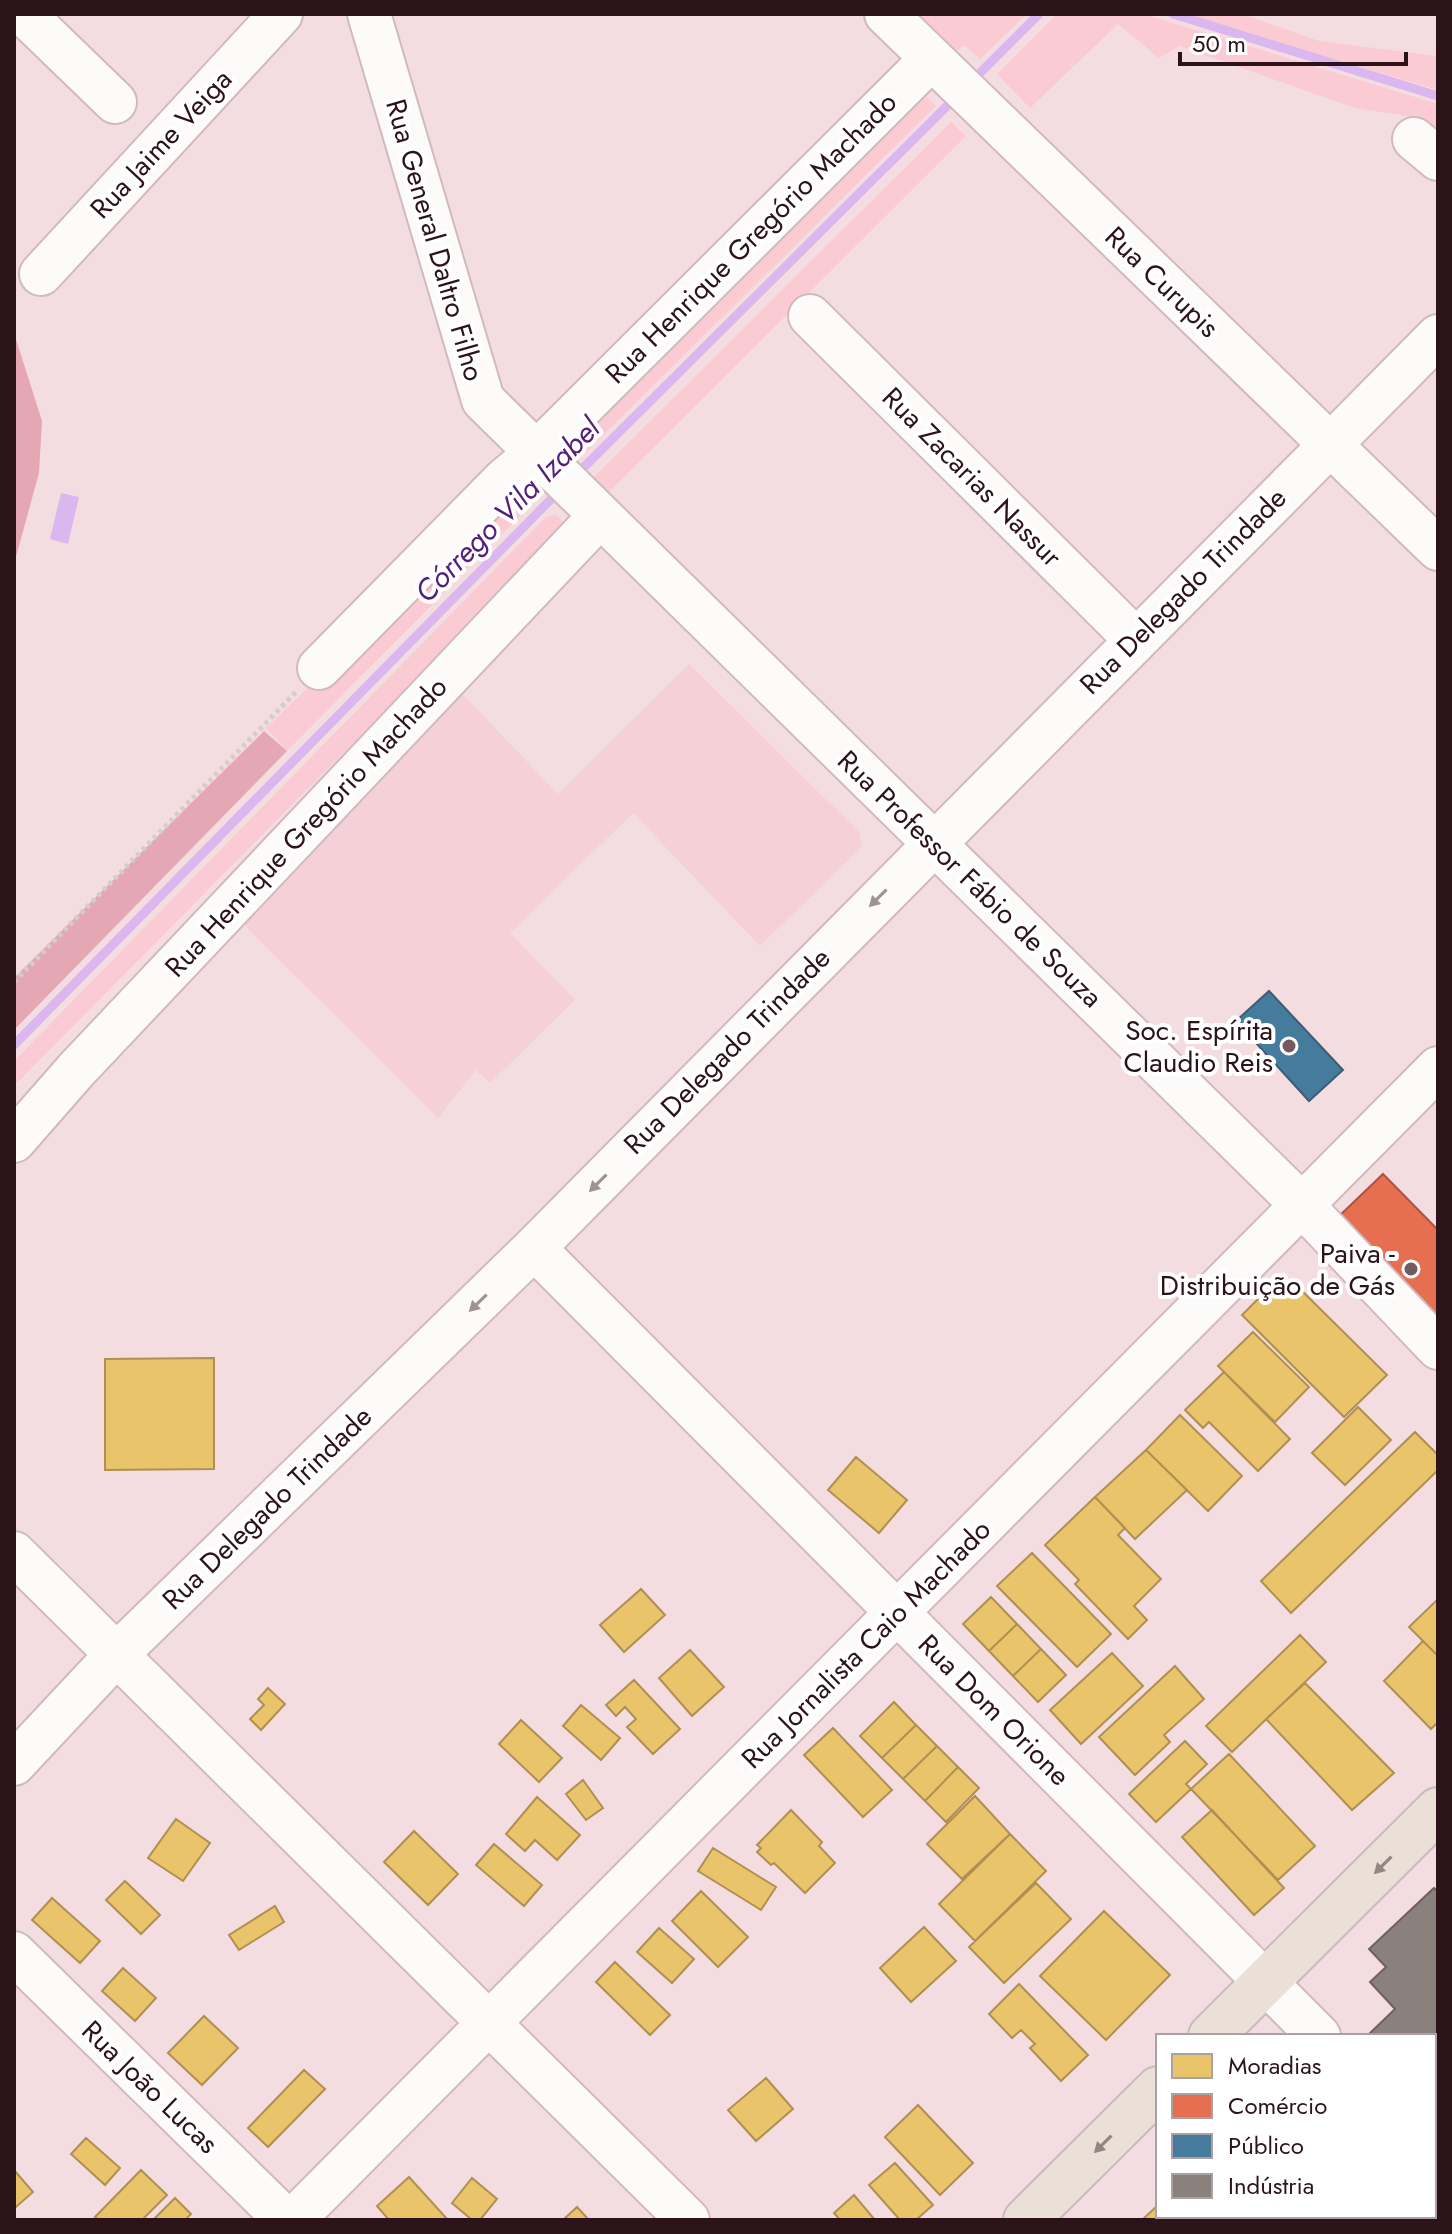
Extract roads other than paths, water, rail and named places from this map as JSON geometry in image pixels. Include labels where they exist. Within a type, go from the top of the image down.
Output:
[{"type":"main road","points":[[1213,2034],[1438,1810]]},
{"type":"main road","points":[[1026,2220],[1156,2091]]},
{"type":"street","points":[[24,14],[115,102]]},
{"type":"street","name":"Rua Jaime Veiga","points":[[41,274],[281,14]]},
{"type":"street","name":"Rua General Daltro Filho","points":[[369,14],[483,400],[566,482]]},
{"type":"street","name":"Rua Curupis","points":[[886,14],[1438,549]]},
{"type":"street","name":"Rua Henrique Gregório Machado","points":[[14,1141],[566,482],[937,64]]},
{"type":"street","name":"Rua Zacarias Nassur","points":[[810,316],[1135,639]]},
{"type":"street","name":"Rua Delegado Trindade","points":[[14,1764],[116,1655],[534,1248],[1438,336]]},
{"type":"street","name":"Rua Henrique Gregório Machado","points":[[319,668],[505,479],[566,482]]},
{"type":"street","name":"Rua Professor Fábio de Souza","points":[[566,482],[1302,1205],[1438,1348]]},
{"type":"street","name":"Rua Jornalista Caio Machado","points":[[293,2220],[1438,1068]]},
{"type":"street","name":"Rua Dom Orione","points":[[534,1248],[1317,2034]]},
{"type":"street","points":[[14,1553],[688,2220]]},
{"type":"street","name":"Rua João Lucas","points":[[14,1953],[286,2220]]},
{"type":"waterway","name":"Córrego Vila Izabel","points":[[971,82],[1039,14]]},
{"type":"waterway","name":"Córrego Vila Izabel","points":[[1173,14],[1438,96]]},
{"type":"waterway","name":"Córrego Vila Izabel","points":[[574,477],[958,95]]},
{"type":"waterway","name":"Córrego Vila Izabel","points":[[14,1045],[560,490]]},
{"type":"place","name":"Soc. Espírita Claudio Reis","points":[[1289,1046]]},
{"type":"place","name":"Paiva - Distribuição de Gás","points":[[1411,1269]]}]
